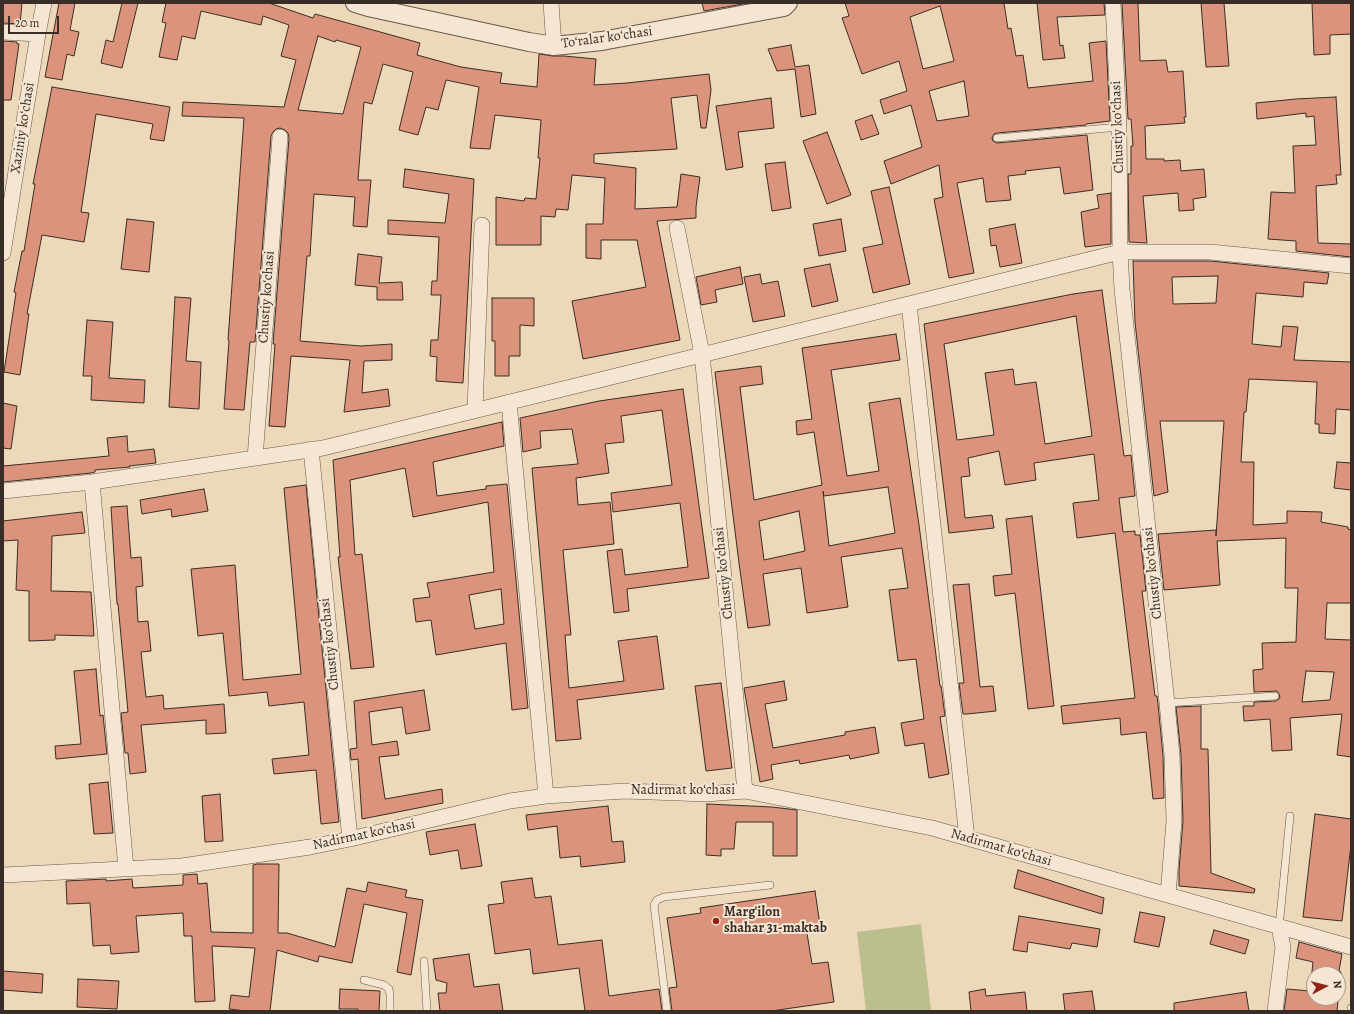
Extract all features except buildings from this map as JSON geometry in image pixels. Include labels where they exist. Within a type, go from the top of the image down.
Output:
[{"type":"street","name":"Xaziniy koʻchasi","points":[[3,253],[44,3]]},
{"type":"street","name":"Toʻralar koʻchasi","points":[[355,3],[375,9],[554,46],[602,41],[784,7],[788,3]]},
{"type":"street","points":[[551,3],[554,46]]},
{"type":"street","name":"Chustiy koʻchasi","points":[[1113,3],[1119,127],[1120,252],[1122,288],[1172,755],[1174,821],[1168,895]]},
{"type":"street","points":[[3,32],[38,34]]},
{"type":"street","name":"Chustiy koʻchasi","points":[[255,458],[280,137]]},
{"type":"street","points":[[475,410],[482,225]]},
{"type":"street","name":"Chustiy koʻchasi","points":[[677,228],[702,354],[745,791]]},
{"type":"street","points":[[3,491],[92,482],[330,446],[1120,252],[1210,252],[1351,266]]},
{"type":"street","points":[[909,304],[967,838]]},
{"type":"street","points":[[508,402],[546,796]]},
{"type":"street","name":"Chustiy koʻchasi","points":[[311,449],[350,839]]},
{"type":"street","points":[[92,482],[126,869]]},
{"type":"street","name":"Nadirmat koʻchasi","points":[[3,875],[182,866],[310,847],[510,802],[546,796],[625,791],[706,794],[745,791],[932,828],[1279,928],[1351,947]]},
{"type":"street","points":[[1275,1011],[1284,947],[1279,928]]},
{"type":"lane","points":[[997,138],[1119,127]]},
{"type":"lane","points":[[1167,703],[1275,696]]},
{"type":"lane","points":[[1279,928],[1290,816]]},
{"type":"lane","points":[[667,1011],[654,906],[657,900],[664,896],[770,885]]},
{"type":"lane","points":[[424,961],[427,1011]]},
{"type":"lane","points":[[364,980],[384,985],[389,989],[390,1011]]},
{"type":"green space","points":[[921,924],[931,1011],[866,1011],[857,932]]},
{"type":"place","name":"Marg'ilon shahar 31-maktab","points":[[716,921]]}]
